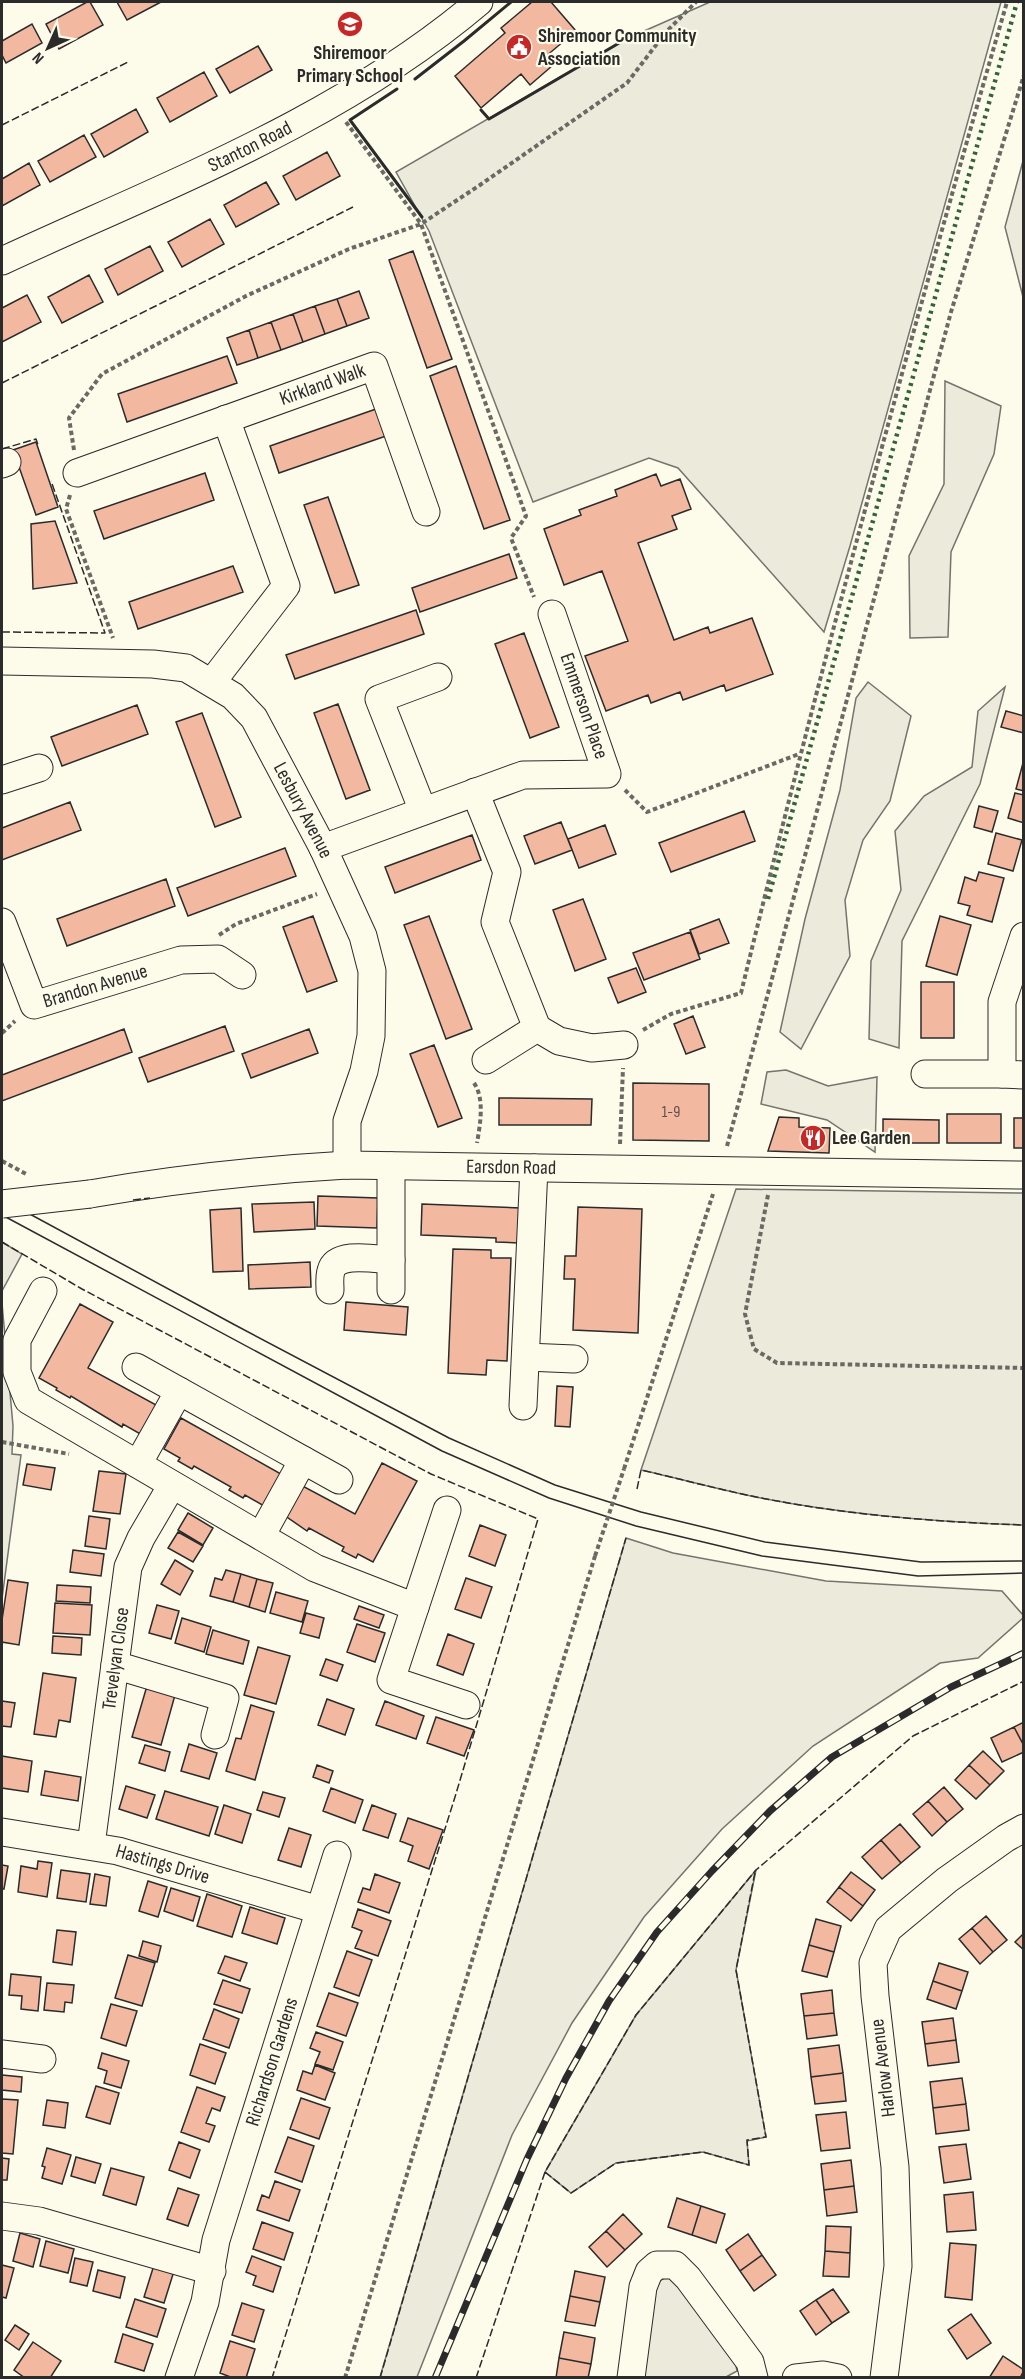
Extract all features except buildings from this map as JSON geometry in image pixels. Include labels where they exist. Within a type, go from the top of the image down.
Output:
[{"type":"street","name":"Stanton Road","points":[[2,261],[289,129],[397,65],[479,2]]},
{"type":"street","name":"Kirkland Walk","points":[[77,473],[374,366],[426,512]]},
{"type":"street","points":[[212,682],[286,586],[226,419]]},
{"type":"street","name":"Emmerson Place","points":[[323,848],[523,775],[607,774],[552,614]]},
{"type":"street","name":"Lesbury Avenue","points":[[2,661],[153,664],[186,668],[233,696],[254,718],[341,885],[363,936],[372,971],[371,1036],[364,1071],[346,1121],[347,1165]]},
{"type":"street","points":[[423,812],[379,699],[438,677]]},
{"type":"street","points":[[2,780],[39,768]]},
{"type":"street","points":[[475,792],[507,872],[495,922],[537,1028],[559,1041],[592,1048],[624,1045]]},
{"type":"street","name":"Brandon Avenue","points":[[2,922],[34,1005],[182,960],[218,959],[242,975]]},
{"type":"street","points":[[925,1074],[1013,1075],[1002,1002],[1023,936]]},
{"type":"street","points":[[486,1060],[537,1028]]},
{"type":"street","name":"Earsdon Road","points":[[2,1204],[256,1170],[347,1165],[1023,1175]]},
{"type":"street","points":[[391,1166],[391,1290]]},
{"type":"street","points":[[523,1406],[534,1168]]},
{"type":"street","points":[[330,1290],[330,1272],[334,1263],[344,1258],[391,1260]]},
{"type":"street","points":[[43,1291],[17,1340],[17,1372],[28,1400],[315,1568],[415,1606]]},
{"type":"street","points":[[526,1356],[574,1359]]},
{"type":"street","points":[[136,1367],[339,1480]]},
{"type":"street","points":[[138,1464],[178,1390]]},
{"type":"street","points":[[261,1536],[303,1460]]},
{"type":"street","name":"Trevelyan Close","points":[[92,1845],[128,1567],[141,1538],[172,1485]]},
{"type":"street","points":[[447,1510],[391,1680],[466,1705]]},
{"type":"street","points":[[115,1665],[225,1698],[215,1735]]},
{"type":"street","name":"Hastings Drive","points":[[2,1832],[118,1851],[319,1910]]},
{"type":"street","name":"Harlow Avenue","points":[[884,2378],[898,2266],[895,2167],[873,1963],[888,1929],[947,1880],[1017,1840]]},
{"type":"street","name":"Richardson Gardens","points":[[179,2378],[205,2302],[216,2240],[337,1855]]},
{"type":"street","points":[[2,2054],[42,2059]]},
{"type":"street","points":[[2,2216],[39,2221],[212,2271]]},
{"type":"street","points":[[631,2378],[643,2286],[648,2272],[657,2265],[675,2265],[688,2278],[750,2362],[754,2378]]},
{"type":"street","points":[[796,2378],[823,2375],[838,2378]]},
{"type":"path","points":[[123,664],[66,508],[77,473],[69,418],[102,374],[246,296],[350,249],[421,224],[627,83],[666,32],[696,2]]},
{"type":"path","points":[[619,1169],[624,1045],[671,1014],[741,993],[799,753],[1007,2]]},
{"type":"path","points":[[345,2378],[595,1556],[720,1170],[951,312],[1023,75]]},
{"type":"path","points":[[333,104],[421,224],[526,516],[511,538],[536,600],[552,614]]},
{"type":"path","points":[[607,774],[647,812],[799,753]]},
{"type":"path","points":[[218,936],[236,924],[341,885]]},
{"type":"path","points":[[473,1167],[481,1119],[478,1088],[470,1078],[486,1060]]},
{"type":"path","points":[[773,1171],[745,1314],[754,1349],[777,1364],[1023,1368]]},
{"type":"path","points":[[2,1442],[72,1454]]},
{"type":"shaded area","points":[[710,2],[1001,2],[824,632],[678,468],[649,458],[533,502],[429,231],[396,172],[626,39]]},
{"type":"shaded area","points":[[1023,161],[1024,297],[1005,227]]},
{"type":"shaded area","points":[[945,381],[1001,406],[994,454],[951,552],[948,637],[910,638],[909,556],[944,484]]},
{"type":"shaded area","points":[[868,682],[911,716],[890,801],[863,840],[845,900],[850,956],[801,1049],[780,1032],[805,919],[840,790],[856,698]]},
{"type":"shaded area","points":[[1005,687],[980,784],[902,941],[899,1048],[869,1039],[871,961],[901,890],[895,831],[924,796],[972,767],[978,711]]},
{"type":"shaded area","points":[[786,1070],[828,1086],[877,1077],[875,1152],[827,1120],[761,1104],[767,1072]]},
{"type":"shaded area","points":[[736,1189],[1023,1193],[1023,1525],[925,1520],[826,1509],[746,1495],[641,1470]]},
{"type":"shaded area","points":[[2,1242],[22,1254],[2,1291]]},
{"type":"shaded area","points":[[2,1303],[13,1426],[12,1454],[21,1455],[2,1599]]},
{"type":"shaded area","points":[[626,1538],[673,1553],[826,1581],[1002,1591],[1023,1615],[1023,1618],[978,1658],[940,1663],[813,1746],[722,1829],[644,1917],[572,2023],[512,2135],[417,2377],[380,2377]]},
{"type":"shaded area","points":[[756,1870],[736,1970],[766,2137],[747,2141],[749,2165],[703,2152],[616,2163],[571,2193],[545,2172],[636,2015]]},
{"type":"shaded area","points":[[667,2277],[677,2282],[735,2360],[737,2371],[726,2377],[637,2378],[655,2283]]},
{"type":"tram line","points":[[2,1199],[449,1438],[555,1485],[641,1512],[765,1542],[921,1562],[1024,1561]]},
{"type":"tram line","points":[[2,1215],[442,1451],[549,1498],[636,1526],[762,1556],[918,1576],[1024,1573]]},
{"type":"railway","points":[[435,2378],[527,2159],[566,2078],[609,2001],[657,1932],[770,1811],[832,1757],[951,1687],[1024,1653]]},
{"type":"hedge","points":[[768,899],[1017,2]]},
{"type":"fence","points":[[2,125],[128,62]]},
{"type":"fence","points":[[2,383],[353,207]]},
{"type":"fence","points":[[2,449],[36,439],[38,445]]},
{"type":"fence","points":[[2,632],[105,633],[51,481]]},
{"type":"fence","points":[[133,1200],[150,1198]]},
{"type":"fence","points":[[2,1242],[82,1289],[431,1474],[538,1519],[455,1797],[272,2378]]},
{"type":"fence","points":[[637,1489],[641,1470],[746,1495],[826,1509],[925,1520],[1024,1525]]},
{"type":"fence","points":[[380,2378],[626,1538]]},
{"type":"fence","points":[[476,2378],[545,2172],[636,2015],[756,1870],[913,1736],[1024,1681]]},
{"type":"fence","points":[[545,2172],[571,2193],[616,2163],[703,2152],[749,2165],[747,2140],[766,2137],[736,1970],[755,1872]]},
{"type":"wall","points":[[415,79],[511,2]]},
{"type":"wall","points":[[481,110],[489,119],[626,39]]},
{"type":"wall","points":[[397,89],[350,120],[422,217]]},
{"type":"place","name":"Shiremoor Primary School","points":[[350,24]]},
{"type":"place","name":"Shiremoor Community Association","points":[[519,47]]},
{"type":"place","name":"Lee Garden","points":[[813,1138]]}]
